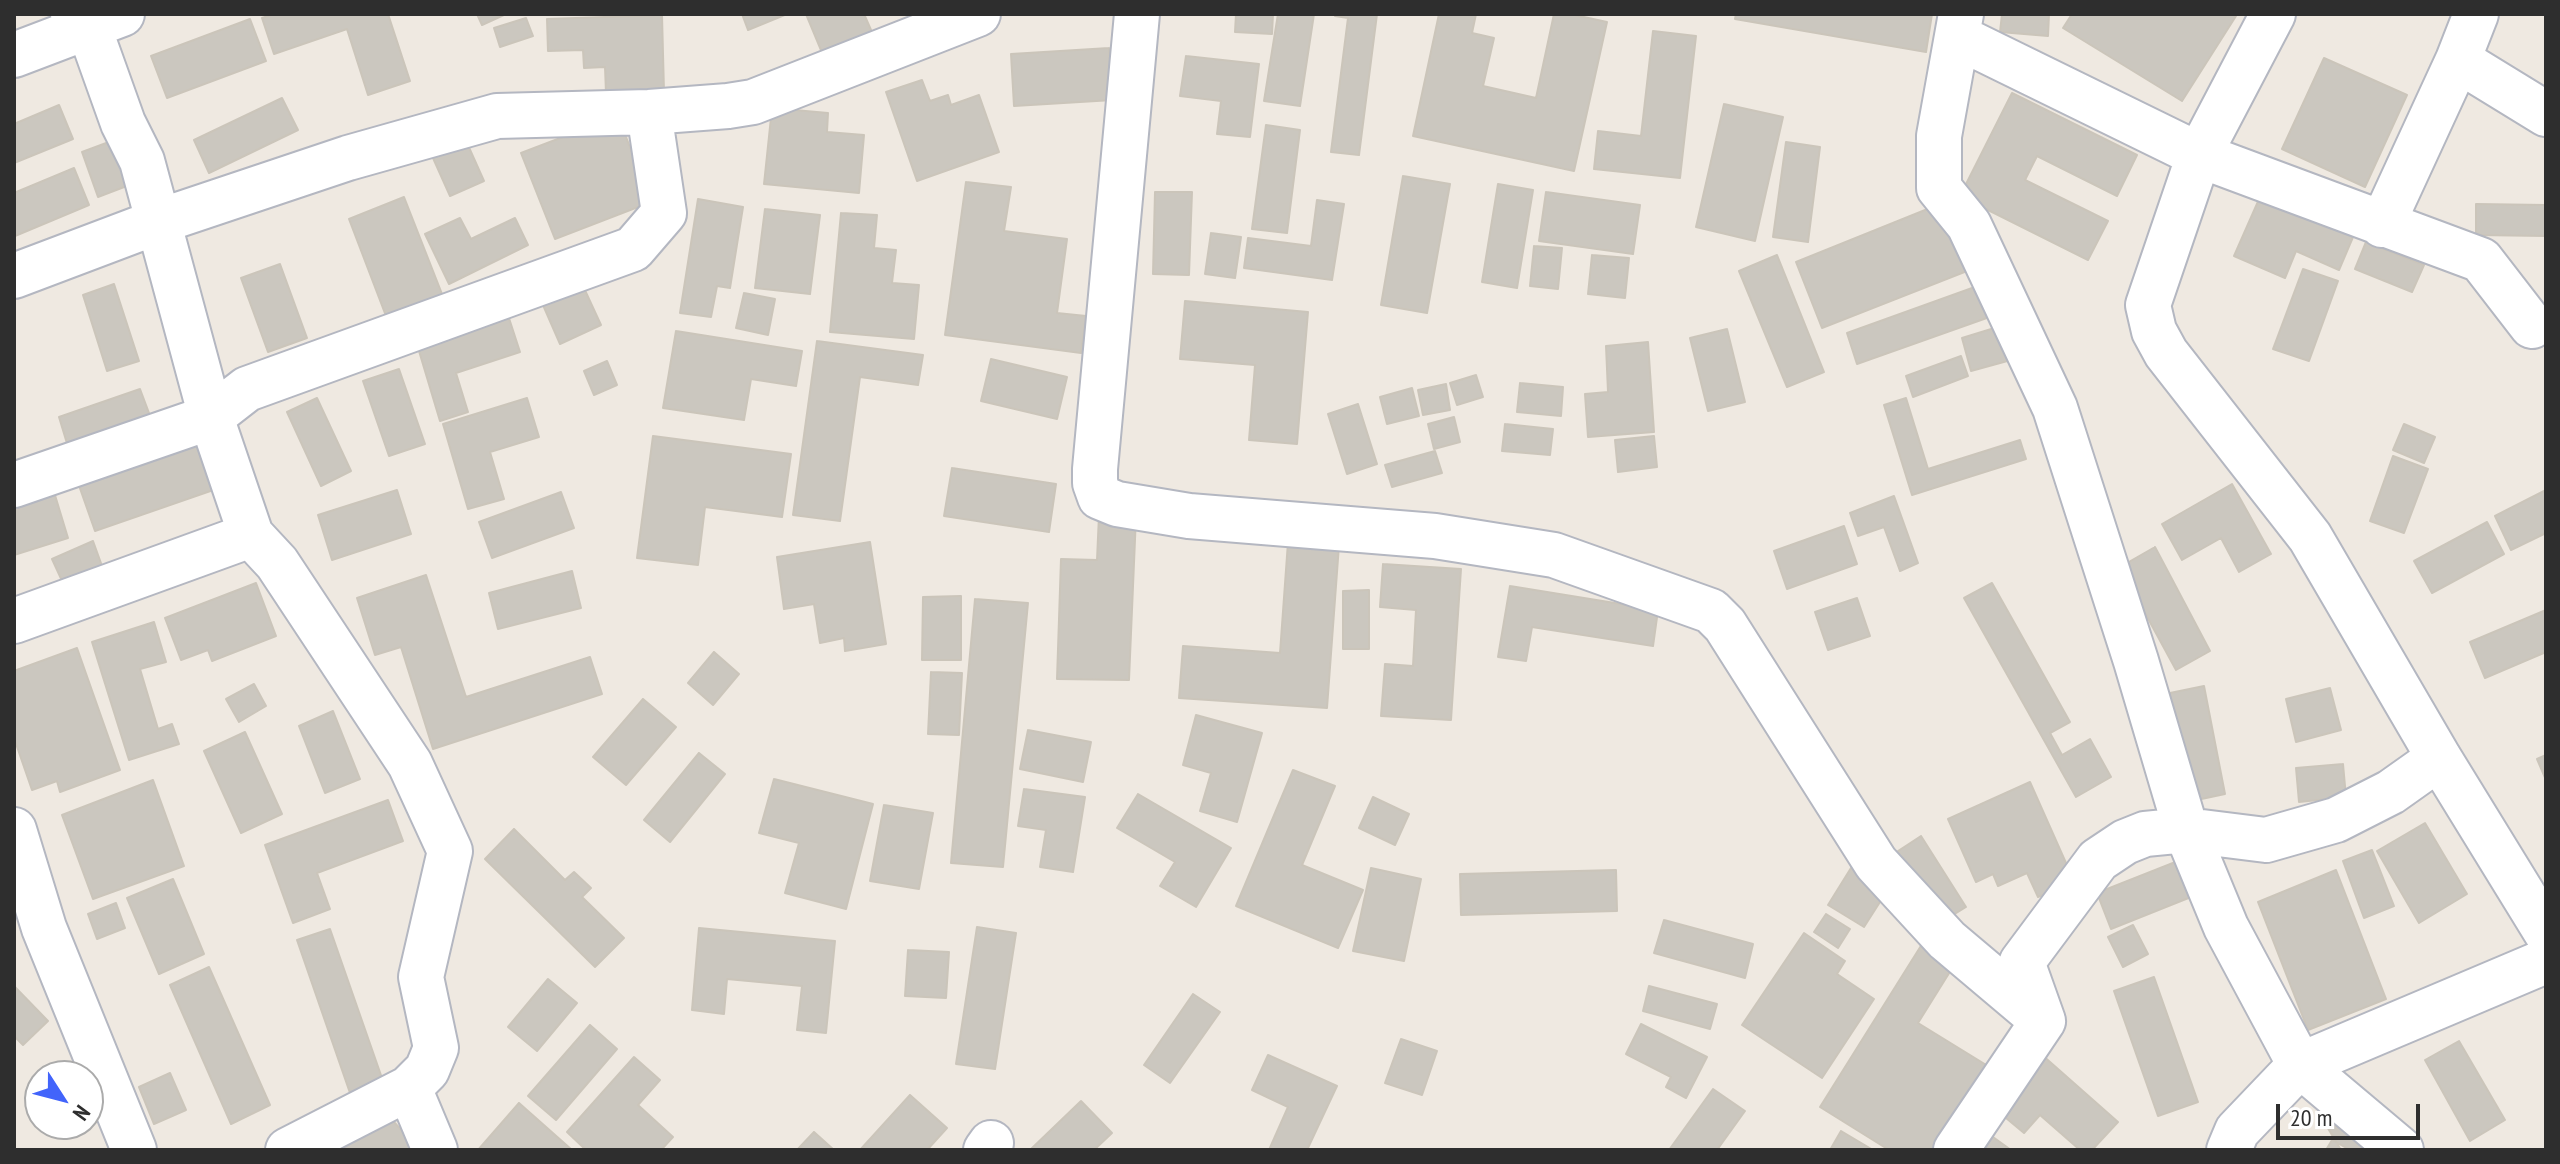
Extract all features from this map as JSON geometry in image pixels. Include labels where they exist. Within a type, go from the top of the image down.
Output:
[{"type":"street","points":[[14,276],[157,222],[348,158],[497,116],[649,112],[753,102],[978,14]]},
{"type":"street","points":[[1137,14],[1095,469],[1095,483],[1100,497],[1117,504],[1189,516],[1435,536],[1554,555],[1711,611],[1725,625],[1876,863],[1947,940],[2043,1021]]},
{"type":"street","points":[[2273,14],[2199,155],[2148,305],[2154,331],[2166,353],[2310,537],[2439,758],[2546,932]]},
{"type":"street","points":[[2382,225],[2476,14]]},
{"type":"street","points":[[14,55],[94,18],[123,123],[142,161],[211,417],[251,535],[277,563],[410,764],[450,851],[421,977],[436,1048],[427,1070],[409,1088],[288,1150]]},
{"type":"street","points":[[2401,1150],[2300,1065],[2226,927],[2186,830],[2055,408],[1969,225],[1939,188],[1939,136],[1959,26],[2199,155],[2481,260],[2541,328]]},
{"type":"street","points":[[2458,60],[2546,114]]},
{"type":"street","points":[[14,485],[211,417],[247,389],[633,249],[664,213],[649,112]]},
{"type":"street","points":[[14,621],[251,535]]},
{"type":"street","points":[[2043,1021],[2022,962],[2098,860],[2125,842],[2145,834],[2186,830],[2266,840],[2336,820],[2391,792],[2439,758]]},
{"type":"street","points":[[16,851],[134,1150]]},
{"type":"street","points":[[2229,1150],[2237,1131],[2300,1065],[2546,961]]},
{"type":"street","points":[[1956,1150],[2043,1021]]},
{"type":"street","points":[[409,1088],[435,1150]]},
{"type":"building","points":[[274,14],[388,14],[410,81],[368,95],[347,29],[274,54],[262,18]]},
{"type":"building","points":[[477,14],[506,14],[482,25]]},
{"type":"building","points":[[742,14],[787,14],[748,30]]},
{"type":"building","points":[[806,14],[864,14],[878,46],[828,67]]},
{"type":"building","points":[[1236,14],[1273,14],[1272,34],[1235,32]]},
{"type":"building","points":[[1278,14],[1314,14],[1300,106],[1264,101]]},
{"type":"building","points":[[1335,14],[1377,14],[1359,155],[1331,152],[1348,18]]},
{"type":"building","points":[[1439,14],[1476,14],[1472,33],[1494,38],[1483,86],[1536,98],[1554,14],[1607,22],[1574,171],[1413,136]]},
{"type":"building","points":[[1736,14],[1932,14],[1926,52],[1735,19]]},
{"type":"building","points":[[2002,14],[2049,14],[2048,36],[2000,32]]},
{"type":"building","points":[[2072,14],[2236,16],[2182,101],[2063,28]]},
{"type":"building","points":[[662,15],[664,92],[606,93],[605,67],[584,68],[583,50],[548,51],[547,19]]},
{"type":"building","points":[[526,18],[533,36],[500,47],[494,28]]},
{"type":"building","points":[[250,19],[266,61],[167,98],[151,56]]},
{"type":"building","points":[[1653,31],[1696,36],[1680,178],[1594,169],[1598,131],[1641,136]]},
{"type":"building","points":[[1109,48],[1113,100],[1014,106],[1011,54]]},
{"type":"building","points":[[1186,56],[1259,64],[1250,137],[1217,134],[1221,101],[1180,96]]},
{"type":"building","points":[[2324,58],[2407,95],[2365,187],[2282,149]]},
{"type":"building","points":[[922,80],[930,101],[948,95],[951,105],[979,95],[999,152],[917,181],[886,92]]},
{"type":"building","points":[[2012,93],[2137,155],[2117,196],[2037,156],[2025,180],[2108,221],[2088,260],[1960,196]]},
{"type":"building","points":[[282,98],[298,130],[209,173],[194,140]]},
{"type":"building","points":[[1724,104],[1783,117],[1755,241],[1696,227]]},
{"type":"building","points":[[59,105],[73,139],[14,163],[14,124]]},
{"type":"building","points":[[772,108],[828,113],[827,132],[864,135],[859,193],[764,184]]},
{"type":"building","points":[[618,116],[651,202],[555,239],[521,153]]},
{"type":"building","points":[[1266,125],[1300,130],[1287,233],[1252,229]]},
{"type":"building","points":[[117,139],[132,184],[98,197],[82,152]]},
{"type":"building","points":[[1786,142],[1820,147],[1808,242],[1773,237]]},
{"type":"building","points":[[467,143],[484,181],[450,196],[433,158]]},
{"type":"building","points":[[74,168],[89,205],[15,236],[14,193]]},
{"type":"building","points":[[1403,176],[1450,184],[1427,313],[1381,305]]},
{"type":"building","points":[[966,182],[1011,187],[1004,231],[1067,239],[1057,313],[1086,316],[1081,353],[945,335]]},
{"type":"building","points":[[1498,184],[1533,190],[1517,288],[1482,282]]},
{"type":"building","points":[[1155,192],[1192,192],[1189,275],[1153,274]]},
{"type":"building","points":[[1546,192],[1640,205],[1633,254],[1539,241]]},
{"type":"building","points":[[404,197],[442,294],[386,316],[349,219]]},
{"type":"building","points":[[2260,197],[2353,237],[2339,270],[2296,251],[2285,278],[2234,256]]},
{"type":"building","points":[[698,199],[743,207],[730,288],[717,286],[711,317],[680,313]]},
{"type":"building","points":[[1317,200],[1344,204],[1332,280],[1244,268],[1248,238],[1311,246]]},
{"type":"building","points":[[1940,204],[1967,271],[1822,328],[1796,262]]},
{"type":"building","points":[[2476,204],[2546,205],[2546,236],[2476,235]]},
{"type":"building","points":[[765,209],[820,215],[810,294],[755,288]]},
{"type":"building","points":[[841,213],[877,215],[874,248],[896,250],[892,283],[919,285],[914,339],[830,332]]},
{"type":"building","points":[[460,218],[471,239],[515,218],[528,245],[449,284],[425,234]]},
{"type":"building","points":[[1211,233],[1241,237],[1235,278],[1205,274]]},
{"type":"building","points":[[2366,242],[2424,265],[2412,292],[2355,269]]},
{"type":"building","points":[[1534,246],[1562,248],[1558,289],[1530,286]]},
{"type":"building","points":[[1592,255],[1629,258],[1625,298],[1588,294]]},
{"type":"building","points":[[1777,255],[1824,372],[1787,387],[1739,271]]},
{"type":"building","points":[[280,264],[307,338],[268,352],[241,278]]},
{"type":"building","points":[[2303,269],[2338,281],[2309,361],[2273,349]]},
{"type":"building","points":[[1986,283],[1998,314],[1857,364],[1847,333]]},
{"type":"building","points":[[114,284],[139,361],[107,371],[83,295]]},
{"type":"building","points":[[583,286],[601,325],[560,344],[543,305]]},
{"type":"building","points":[[744,293],[775,299],[768,335],[736,328]]},
{"type":"building","points":[[1185,301],[1308,312],[1297,444],[1249,440],[1255,365],[1180,359]]},
{"type":"building","points":[[507,312],[520,352],[456,373],[468,412],[440,421],[416,341]]},
{"type":"building","points":[[2001,326],[2011,360],[1971,371],[1962,338]]},
{"type":"building","points":[[1727,329],[1745,402],[1708,411],[1690,338]]},
{"type":"building","points":[[676,331],[802,351],[796,386],[751,379],[744,420],[663,408]]},
{"type":"building","points":[[817,341],[923,355],[918,385],[860,377],[840,521],[793,515]]},
{"type":"building","points":[[1648,342],[1654,432],[1588,437],[1585,394],[1608,392],[1606,346]]},
{"type":"building","points":[[1961,356],[1968,376],[1913,397],[1906,376]]},
{"type":"building","points":[[991,359],[1067,377],[1057,419],[981,401]]},
{"type":"building","points":[[607,361],[617,385],[594,395],[584,371]]},
{"type":"building","points":[[399,369],[425,444],[389,456],[363,381]]},
{"type":"building","points":[[1476,375],[1483,397],[1457,405],[1450,383]]},
{"type":"building","points":[[1520,383],[1563,387],[1561,416],[1517,412]]},
{"type":"building","points":[[1446,384],[1450,410],[1423,415],[1418,390]]},
{"type":"building","points":[[1412,388],[1419,416],[1387,424],[1380,397]]},
{"type":"building","points":[[140,389],[152,421],[69,450],[59,417]]},
{"type":"building","points":[[317,398],[351,471],[321,486],[287,412]]},
{"type":"building","points":[[527,398],[539,437],[490,452],[504,499],[468,509],[443,424]]},
{"type":"building","points":[[1906,398],[1928,469],[2020,440],[2026,459],[1912,495],[1884,405]]},
{"type":"building","points":[[1358,404],[1377,464],[1347,474],[1328,414]]},
{"type":"building","points":[[1454,417],[1460,442],[1434,449],[1428,424]]},
{"type":"building","points":[[1505,424],[1553,429],[1550,455],[1502,451]]},
{"type":"building","points":[[2404,424],[2435,437],[2424,463],[2393,450]]},
{"type":"building","points":[[203,433],[222,487],[95,531],[76,477]]},
{"type":"building","points":[[653,436],[791,454],[782,517],[705,507],[698,565],[637,558]]},
{"type":"building","points":[[1654,436],[1657,467],[1618,472],[1615,440]]},
{"type":"building","points":[[1435,451],[1442,473],[1392,487],[1385,465]]},
{"type":"building","points":[[2393,456],[2428,469],[2404,533],[2370,521]]},
{"type":"building","points":[[952,468],[1056,484],[1049,532],[944,516]]},
{"type":"building","points":[[51,482],[68,538],[14,555],[14,493]]},
{"type":"building","points":[[2232,484],[2271,554],[2239,572],[2221,538],[2182,560],[2162,524]]},
{"type":"building","points":[[397,490],[411,534],[332,560],[318,515]]},
{"type":"building","points":[[2546,490],[2546,533],[2511,550],[2495,516]]},
{"type":"building","points":[[561,492],[574,528],[492,558],[479,522]]},
{"type":"building","points":[[1894,496],[1918,563],[1900,571],[1884,527],[1858,536],[1850,513]]},
{"type":"building","points":[[1099,515],[1136,516],[1129,680],[1057,679],[1061,559],[1097,560]]},
{"type":"building","points":[[2487,522],[2504,554],[2432,593],[2414,561]]},
{"type":"building","points":[[1844,526],[1857,564],[1787,589],[1774,551]]},
{"type":"building","points":[[93,541],[102,566],[63,583],[52,559]]},
{"type":"building","points":[[870,542],[886,644],[845,651],[844,638],[820,643],[814,604],[784,609],[777,557]]},
{"type":"building","points":[[1288,542],[1339,545],[1327,708],[1179,698],[1183,646],[1280,653]]},
{"type":"building","points":[[2155,547],[2210,651],[2176,670],[2120,567]]},
{"type":"building","points":[[1383,564],[1461,569],[1451,720],[1381,716],[1385,664],[1413,666],[1416,610],[1380,607]]},
{"type":"building","points":[[572,571],[581,608],[498,629],[489,593]]},
{"type":"building","points":[[426,575],[466,697],[590,657],[602,694],[433,749],[401,647],[375,655],[357,598]]},
{"type":"building","points":[[256,583],[276,636],[212,661],[208,650],[181,660],[165,618]]},
{"type":"building","points":[[1992,583],[2070,722],[2050,733],[2062,755],[2090,739],[2111,777],[2076,797],[1964,598]]},
{"type":"building","points":[[1510,586],[1658,610],[1653,646],[1532,627],[1526,661],[1498,657]]},
{"type":"building","points":[[1369,590],[1369,649],[1343,649],[1343,591]]},
{"type":"building","points":[[961,596],[961,660],[922,660],[923,597]]},
{"type":"building","points":[[1857,598],[1870,636],[1828,650],[1815,612]]},
{"type":"building","points":[[975,599],[1028,603],[1003,867],[951,863]]},
{"type":"building","points":[[2546,610],[2546,652],[2485,678],[2470,642]]},
{"type":"building","points":[[154,622],[166,662],[140,669],[158,729],[172,724],[179,744],[129,760],[92,642]]},
{"type":"building","points":[[77,648],[120,770],[60,792],[57,781],[32,790],[14,738],[14,671]]},
{"type":"building","points":[[714,652],[739,674],[713,705],[688,683]]},
{"type":"building","points":[[931,672],[962,673],[959,735],[928,734]]},
{"type":"building","points":[[254,684],[266,706],[239,722],[226,699]]},
{"type":"building","points":[[2204,686],[2225,794],[2192,801],[2170,693]]},
{"type":"building","points":[[2330,688],[2341,730],[2296,742],[2286,699]]},
{"type":"building","points":[[643,699],[676,727],[626,785],[593,757]]},
{"type":"building","points":[[333,711],[360,779],[325,793],[299,726]]},
{"type":"building","points":[[1196,715],[1262,733],[1237,822],[1200,811],[1211,773],[1183,765]]},
{"type":"building","points":[[1028,730],[1091,742],[1083,782],[1020,769]]},
{"type":"building","points":[[245,732],[282,814],[241,833],[204,751]]},
{"type":"building","points":[[699,753],[725,774],[670,842],[644,820]]},
{"type":"building","points":[[2546,755],[2546,780],[2537,759]]},
{"type":"building","points":[[2343,764],[2346,797],[2299,802],[2296,768]]},
{"type":"building","points":[[1293,770],[1335,786],[1302,865],[1363,890],[1338,948],[1236,906]]},
{"type":"building","points":[[774,779],[873,804],[846,909],[785,893],[799,843],[759,833]]},
{"type":"building","points":[[153,780],[184,866],[93,899],[62,815]]},
{"type":"building","points":[[2030,782],[2074,881],[2038,897],[2027,873],[1998,886],[1993,874],[1976,882],[1948,819]]},
{"type":"building","points":[[1024,789],[1085,797],[1073,872],[1040,867],[1046,830],[1018,826]]},
{"type":"building","points":[[1138,794],[1231,848],[1196,907],[1160,886],[1175,862],[1117,828]]},
{"type":"building","points":[[1373,797],[1409,814],[1395,845],[1359,828]]},
{"type":"building","points":[[388,800],[403,841],[317,873],[330,909],[293,923],[265,845]]},
{"type":"building","points":[[884,805],[933,813],[919,889],[870,881]]},
{"type":"building","points":[[2425,823],[2467,894],[2419,923],[2377,851]]},
{"type":"building","points":[[514,829],[565,880],[574,872],[591,888],[582,897],[624,938],[595,967],[485,859]]},
{"type":"building","points":[[1921,836],[1966,907],[1940,923],[1895,853]]},
{"type":"building","points":[[2372,850],[2394,906],[2364,918],[2343,861]]},
{"type":"building","points":[[2183,859],[2196,895],[2111,929],[2097,893]]},
{"type":"building","points":[[1371,868],[1421,879],[1404,961],[1353,951]]},
{"type":"building","points":[[1851,868],[1887,891],[1864,927],[1828,905]]},
{"type":"building","points":[[1616,870],[1617,911],[1461,915],[1460,874]]},
{"type":"building","points":[[2336,870],[2386,999],[2308,1030],[2258,902]]},
{"type":"building","points":[[173,879],[204,954],[159,974],[127,898]]},
{"type":"building","points":[[116,903],[125,928],[97,939],[88,914]]},
{"type":"building","points":[[1826,914],[1850,929],[1838,948],[1814,932]]},
{"type":"building","points":[[1664,920],[1753,944],[1745,978],[1654,953]]},
{"type":"building","points":[[2133,925],[2148,954],[2123,967],[2108,937]]},
{"type":"building","points":[[977,927],[1016,933],[995,1069],[956,1064]]},
{"type":"building","points":[[699,928],[835,941],[826,1033],[797,1030],[802,986],[727,979],[724,1014],[692,1010]]},
{"type":"building","points":[[330,929],[383,1081],[350,1093],[297,940]]},
{"type":"building","points":[[1804,933],[1845,961],[1837,974],[1874,999],[1822,1078],[1742,1025]]},
{"type":"building","points":[[1924,941],[1956,962],[1918,1023],[1996,1071],[1947,1150],[1889,1150],[1820,1107]]},
{"type":"building","points":[[908,950],[949,952],[946,998],[905,996]]},
{"type":"building","points":[[209,967],[270,1105],[231,1124],[170,985]]},
{"type":"building","points":[[2154,977],[2198,1102],[2158,1116],[2114,991]]},
{"type":"building","points":[[548,979],[577,1003],[537,1051],[508,1027]]},
{"type":"building","points":[[14,986],[48,1021],[23,1045],[14,1036]]},
{"type":"building","points":[[1649,986],[1717,1004],[1710,1029],[1643,1011]]},
{"type":"building","points":[[1193,994],[1220,1012],[1170,1083],[1144,1065]]},
{"type":"building","points":[[1641,1024],[1707,1057],[1686,1098],[1666,1087],[1671,1077],[1626,1054]]},
{"type":"building","points":[[590,1025],[617,1049],[556,1120],[528,1096]]},
{"type":"building","points":[[1401,1039],[1437,1051],[1422,1095],[1385,1083]]},
{"type":"building","points":[[2459,1041],[2505,1120],[2470,1141],[2425,1060]]},
{"type":"building","points":[[2041,1054],[2118,1122],[2092,1150],[2080,1150],[2040,1115],[2024,1133],[1994,1108]]},
{"type":"building","points":[[1268,1055],[1337,1086],[1307,1150],[1269,1150],[1288,1107],[1252,1090]]},
{"type":"building","points":[[634,1057],[660,1080],[638,1105],[673,1137],[661,1150],[586,1150],[567,1132]]},
{"type":"building","points":[[170,1073],[186,1110],[154,1124],[139,1087]]},
{"type":"building","points":[[1713,1089],[1745,1111],[1717,1150],[1669,1150]]},
{"type":"building","points":[[2362,1091],[2396,1150],[2341,1150],[2320,1115]]},
{"type":"building","points":[[910,1095],[947,1128],[927,1150],[860,1150]]},
{"type":"building","points":[[1081,1101],[1112,1133],[1094,1150],[1030,1150]]},
{"type":"building","points":[[519,1103],[572,1150],[478,1150]]},
{"type":"building","points":[[383,1110],[415,1145],[409,1150],[339,1150]]},
{"type":"building","points":[[1841,1131],[1873,1150],[1830,1150]]},
{"type":"building","points":[[814,1132],[834,1150],[797,1150]]},
{"type":"building","points":[[1986,1132],[2011,1150],[1973,1150]]},
{"type":"building","points":[[2332,1140],[2350,1150],[2326,1150]]}]
